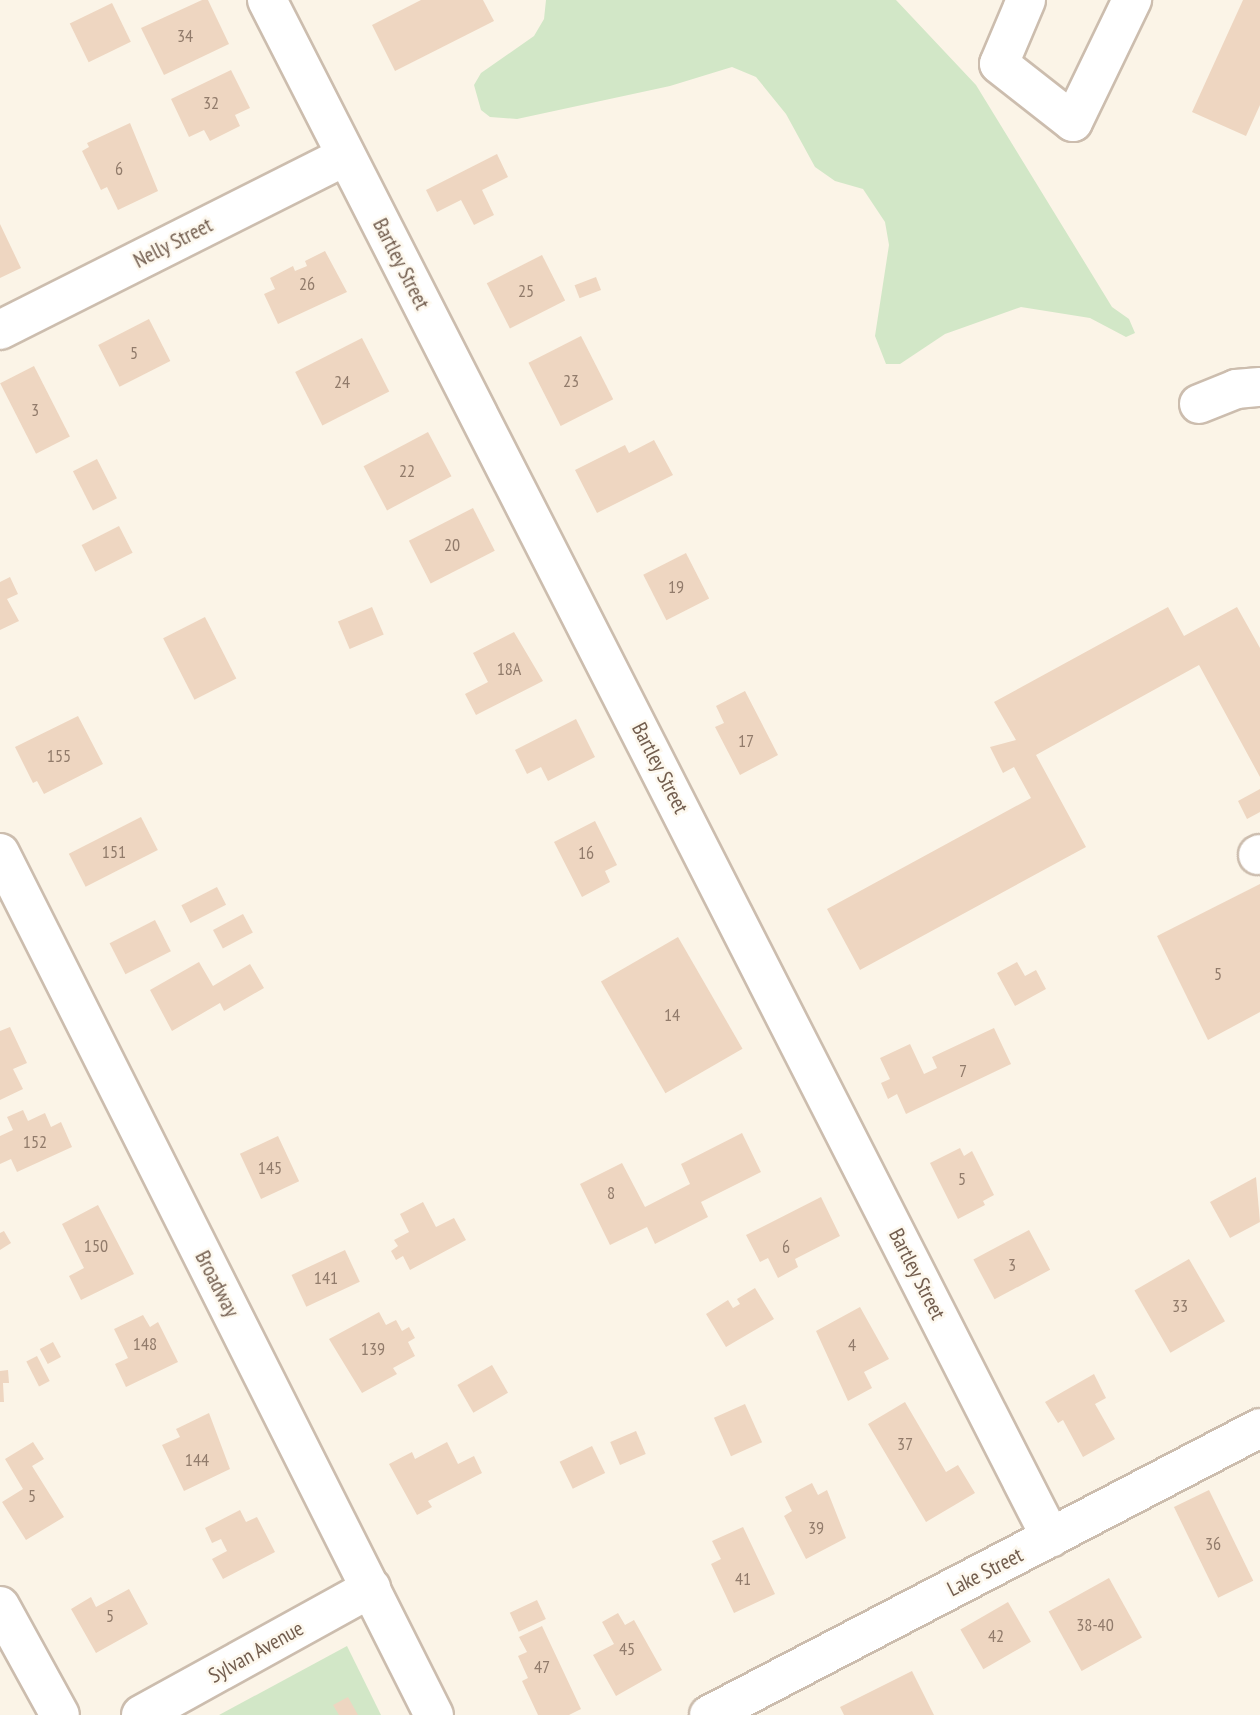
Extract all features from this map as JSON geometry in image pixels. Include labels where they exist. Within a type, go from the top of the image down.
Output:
[{"type":"street","name":"Bartley Street","points":[[267,0],[1051,1538]]},
{"type":"street","points":[[1026,0],[999,64],[1073,122],[1132,0]]},
{"type":"street","name":"Nelly Street","points":[[0,330],[346,156]]},
{"type":"street","points":[[1199,404],[1236,389],[1260,387]]},
{"type":"street","name":"Broadway","points":[[0,853],[433,1715]]},
{"type":"street","name":"Lake Street","points":[[709,1715],[1260,1428]]},
{"type":"street","name":"Sylvan Avenue","points":[[141,1715],[371,1588]]},
{"type":"street","points":[[0,1606],[60,1715]]},
{"type":"green space","points":[[546,0],[896,0],[976,85],[1112,307],[1129,319],[1135,333],[1126,337],[1090,318],[1021,307],[945,334],[900,364],[886,364],[875,336],[889,245],[885,222],[863,189],[835,181],[815,167],[786,114],[756,77],[732,67],[670,86],[517,119],[490,117],[481,110],[474,85],[481,73],[534,36],[544,19]]},
{"type":"green space","points":[[347,1646],[381,1715],[219,1715]]},
{"type":"building","points":[[202,0],[208,0],[229,44],[164,75],[141,28]]},
{"type":"building","points":[[421,0],[483,0],[494,21],[395,71],[372,25]]},
{"type":"building","points":[[1243,0],[1260,0],[1260,105],[1246,136],[1192,112]]},
{"type":"building","points":[[112,3],[131,42],[89,62],[70,24]]},
{"type":"building","points":[[231,70],[250,108],[235,115],[240,126],[210,141],[204,130],[189,137],[171,99]]},
{"type":"building","points":[[130,123],[158,191],[118,210],[107,187],[101,190],[82,151],[89,147],[87,143]]},
{"type":"building","points":[[497,154],[508,177],[482,190],[494,215],[474,225],[461,200],[437,212],[426,190]]},
{"type":"building","points":[[0,224],[21,268],[0,278]]},
{"type":"building","points":[[325,251],[347,292],[278,324],[264,294],[275,289],[270,278],[293,266],[295,271],[307,266],[305,261]]},
{"type":"building","points":[[542,255],[565,300],[510,329],[487,283]]},
{"type":"building","points":[[596,277],[601,290],[580,298],[575,285]]},
{"type":"building","points":[[149,319],[170,361],[120,387],[98,345]]},
{"type":"building","points":[[581,336],[613,399],[561,426],[528,363]]},
{"type":"building","points":[[362,338],[389,391],[322,426],[295,372]]},
{"type":"building","points":[[34,366],[70,436],[36,454],[0,383]]},
{"type":"building","points":[[428,432],[451,476],[387,510],[364,466]]},
{"type":"building","points":[[654,440],[673,475],[597,513],[575,470],[625,445],[629,453]]},
{"type":"building","points":[[97,459],[117,498],[93,510],[73,471]]},
{"type":"building","points":[[473,508],[495,551],[431,583],[409,541]]},
{"type":"building","points":[[119,526],[133,553],[95,572],[82,545]]},
{"type":"building","points":[[686,553],[709,598],[666,620],[643,575]]},
{"type":"building","points":[[10,577],[18,594],[7,599],[19,621],[0,630],[0,582]]},
{"type":"building","points":[[372,607],[384,635],[350,649],[338,621]]},
{"type":"building","points":[[1168,607],[1184,636],[1237,607],[1260,648],[1260,777],[1199,665],[1036,755],[1086,847],[860,970],[827,909],[1031,798],[1014,767],[1003,773],[990,747],[1016,740],[994,702]]},
{"type":"building","points":[[205,617],[236,678],[194,700],[163,638]]},
{"type":"building","points":[[514,632],[543,681],[476,715],[465,694],[488,682],[473,653]]},
{"type":"building","points":[[745,691],[778,755],[740,775],[715,727],[724,723],[716,706]]},
{"type":"building","points":[[78,716],[103,764],[44,794],[37,781],[33,783],[15,747]]},
{"type":"building","points":[[576,719],[595,757],[548,781],[541,767],[527,774],[515,750]]},
{"type":"building","points":[[1260,789],[1260,812],[1247,819],[1238,801]]},
{"type":"building","points":[[141,817],[158,850],[86,887],[69,854]]},
{"type":"building","points":[[595,821],[617,865],[605,871],[610,882],[582,897],[554,842]]},
{"type":"building","points":[[1260,884],[1260,1012],[1208,1040],[1157,936]]},
{"type":"building","points":[[217,887],[226,905],[190,923],[181,905]]},
{"type":"building","points":[[243,914],[253,933],[223,949],[213,930]]},
{"type":"building","points":[[155,920],[171,951],[125,974],[110,943]]},
{"type":"building","points":[[678,937],[742,1049],[665,1093],[601,982]]},
{"type":"building","points":[[199,962],[213,986],[250,964],[264,988],[224,1011],[220,1003],[172,1031],[150,990]]},
{"type":"building","points":[[1017,962],[1025,976],[1036,970],[1046,989],[1015,1006],[997,973]]},
{"type":"building","points":[[10,1027],[27,1063],[13,1069],[23,1089],[0,1100],[0,1031]]},
{"type":"building","points":[[994,1028],[1011,1064],[906,1114],[897,1094],[888,1099],[881,1083],[890,1079],[880,1058],[910,1044],[924,1074],[937,1068],[932,1057]]},
{"type":"building","points":[[23,1110],[28,1121],[45,1113],[51,1127],[61,1122],[72,1147],[17,1172],[11,1159],[0,1164],[0,1136],[13,1130],[7,1117]]},
{"type":"building","points":[[742,1133],[761,1172],[701,1202],[708,1217],[655,1244],[647,1227],[610,1245],[580,1184],[622,1163],[645,1207],[690,1184],[681,1164]]},
{"type":"building","points":[[278,1136],[299,1181],[261,1199],[240,1154]]},
{"type":"building","points":[[960,1148],[964,1156],[972,1151],[994,1195],[983,1201],[985,1205],[958,1219],[930,1163]]},
{"type":"building","points":[[1256,1177],[1260,1222],[1230,1238],[1210,1202]]},
{"type":"building","points":[[821,1197],[840,1236],[795,1259],[798,1267],[778,1278],[768,1258],[760,1262],[746,1235]]},
{"type":"building","points":[[423,1202],[436,1227],[454,1218],[466,1240],[410,1270],[403,1256],[396,1260],[391,1251],[398,1246],[394,1240],[409,1232],[400,1214]]},
{"type":"building","points":[[98,1205],[134,1274],[81,1300],[69,1276],[84,1268],[62,1224]]},
{"type":"building","points":[[1029,1230],[1050,1270],[995,1299],[973,1260]]},
{"type":"building","points":[[4,1231],[11,1243],[0,1250],[0,1233]]},
{"type":"building","points":[[345,1250],[360,1282],[306,1307],[292,1275]]},
{"type":"building","points":[[1189,1259],[1225,1321],[1170,1353],[1134,1290]]},
{"type":"building","points":[[755,1288],[774,1319],[726,1347],[706,1314],[728,1300],[733,1308],[740,1304],[737,1299]]},
{"type":"building","points":[[860,1307],[889,1359],[864,1372],[872,1388],[848,1401],[816,1331]]},
{"type":"building","points":[[379,1312],[386,1325],[396,1320],[402,1331],[409,1327],[415,1338],[408,1342],[415,1356],[393,1368],[397,1374],[362,1393],[329,1339]]},
{"type":"building","points":[[143,1315],[150,1327],[158,1322],[178,1362],[126,1387],[115,1364],[128,1358],[114,1329]]},
{"type":"building","points":[[53,1342],[61,1357],[48,1364],[40,1349]]},
{"type":"building","points":[[37,1356],[50,1381],[39,1386],[26,1361]]},
{"type":"building","points":[[492,1365],[508,1393],[473,1413],[457,1385]]},
{"type":"building","points":[[8,1370],[9,1383],[3,1383],[4,1402],[0,1402],[0,1371]]},
{"type":"building","points":[[1094,1374],[1106,1398],[1095,1404],[1115,1439],[1083,1457],[1063,1420],[1058,1423],[1045,1402]]},
{"type":"building","points":[[905,1402],[946,1472],[958,1465],[975,1493],[926,1522],[868,1424]]},
{"type":"building","points":[[745,1404],[762,1442],[731,1456],[714,1418]]},
{"type":"building","points":[[209,1413],[230,1469],[184,1491],[162,1445],[180,1437],[176,1429]]},
{"type":"building","points":[[636,1431],[646,1454],[620,1465],[610,1442]]},
{"type":"building","points":[[33,1442],[44,1459],[32,1466],[64,1517],[26,1540],[2,1502],[23,1489],[5,1459]]},
{"type":"building","points":[[447,1442],[458,1464],[474,1456],[482,1473],[428,1501],[432,1507],[417,1515],[389,1464],[412,1452],[415,1459]]},
{"type":"building","points":[[592,1446],[605,1473],[573,1489],[560,1462]]},
{"type":"building","points":[[812,1483],[818,1495],[827,1490],[846,1538],[806,1559],[784,1516],[792,1511],[785,1497]]},
{"type":"building","points":[[1209,1490],[1253,1581],[1218,1598],[1174,1507]]},
{"type":"building","points":[[240,1510],[246,1522],[257,1517],[275,1552],[223,1579],[212,1559],[227,1551],[221,1539],[212,1543],[205,1528]]},
{"type":"building","points":[[743,1527],[775,1594],[734,1613],[711,1564],[721,1559],[712,1541]]},
{"type":"building","points":[[1109,1578],[1142,1637],[1082,1671],[1049,1611]]},
{"type":"building","points":[[129,1589],[148,1624],[96,1653],[71,1609],[91,1597],[96,1607]]},
{"type":"building","points":[[537,1600],[546,1619],[519,1632],[510,1613]]},
{"type":"building","points":[[1008,1602],[1031,1642],[983,1669],[960,1630]]},
{"type":"building","points":[[618,1613],[625,1625],[634,1620],[662,1670],[616,1696],[593,1655],[614,1644],[602,1622]]},
{"type":"building","points":[[542,1626],[581,1709],[569,1715],[538,1715],[522,1681],[528,1678],[518,1656],[527,1652],[519,1637]]},
{"type":"building","points":[[912,1671],[934,1715],[844,1715],[840,1707]]},
{"type":"building","points":[[348,1697],[358,1715],[339,1715],[333,1705]]}]
